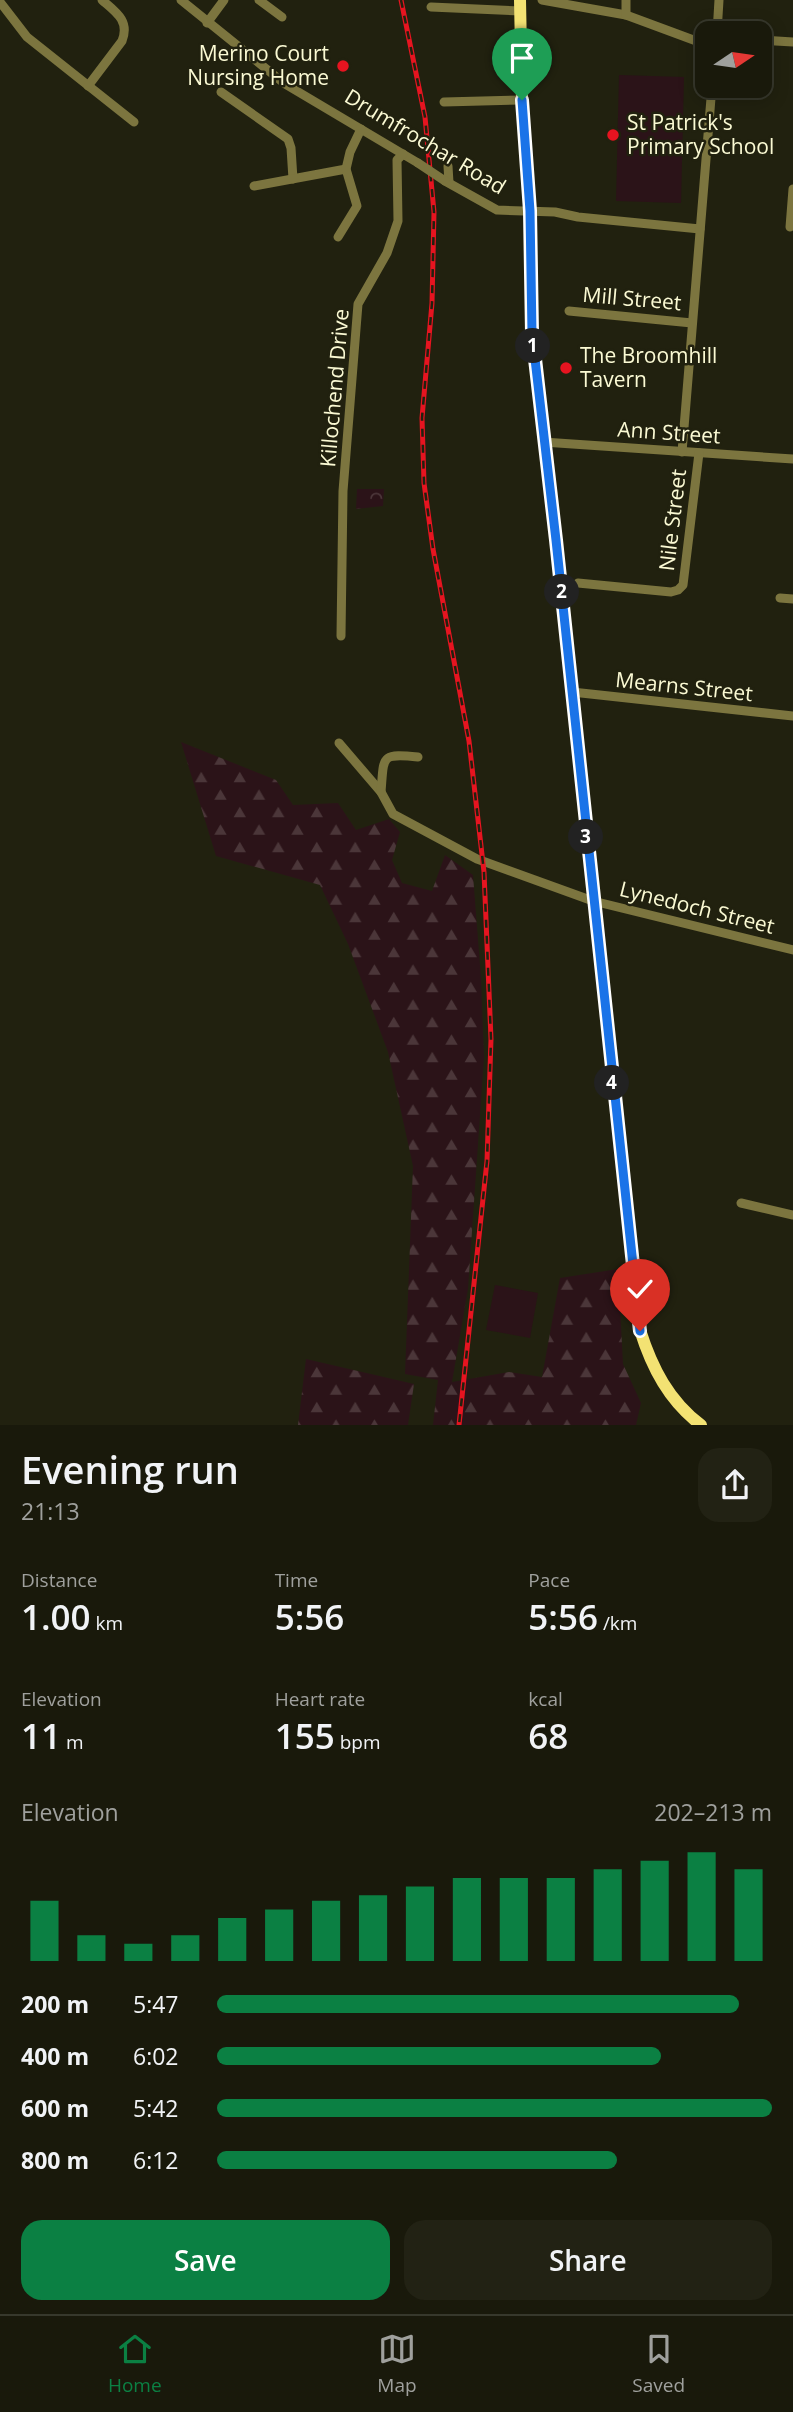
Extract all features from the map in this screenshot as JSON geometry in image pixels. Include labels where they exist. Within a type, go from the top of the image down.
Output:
[{"type":"main road","points":[[521,6],[522,100],[530,211],[532,333],[640,1331],[650,1363],[676,1401],[701,1425]]},
{"type":"street","points":[[88,86],[125,34],[125,25],[121,18],[102,0]]},
{"type":"street","name":"Drumfrochar Road","points":[[181,0],[285,83],[497,210],[555,212],[578,217],[700,229]]},
{"type":"street","points":[[207,23],[224,0]]},
{"type":"street","points":[[259,0],[282,17]]},
{"type":"street","points":[[542,0],[626,15],[695,41]]},
{"type":"street","points":[[626,0],[626,15]]},
{"type":"street","points":[[718,21],[719,0]]},
{"type":"street","points":[[0,2],[27,37],[134,122]]},
{"type":"street","points":[[431,7],[521,6]]},
{"type":"street","points":[[772,41],[793,42]]},
{"type":"street","points":[[221,92],[288,139],[293,179]]},
{"type":"street","points":[[682,452],[711,98]]},
{"type":"street","points":[[444,102],[522,100]]},
{"type":"street","points":[[338,237],[357,206],[346,169],[350,152],[361,129]]},
{"type":"street","name":"Killochend Drive","points":[[341,636],[343,491],[358,304],[387,253],[398,220],[397,160],[403,154]]},
{"type":"street","points":[[447,182],[448,166]]},
{"type":"street","points":[[254,186],[346,169]]},
{"type":"street","points":[[790,228],[793,189]]},
{"type":"street","name":"Mill Street","points":[[569,311],[692,323]]},
{"type":"street","name":"Ann Street","points":[[543,442],[793,459]]},
{"type":"street","name":"Nile Street","points":[[579,583],[671,592],[678,590],[682,585],[699,453]]},
{"type":"street","points":[[780,598],[793,599]]},
{"type":"street","name":"Mearns Street","points":[[572,692],[793,716]]},
{"type":"street","name":"Lynedoch Street","points":[[339,743],[381,792],[393,814],[477,859],[593,901],[793,950]]},
{"type":"street","points":[[381,792],[383,764],[388,757],[393,754],[418,757]]},
{"type":"street","points":[[741,1203],[793,1215]]},
{"type":"green space","points":[[619,75],[684,77],[681,203],[616,201]]},
{"type":"green space","points":[[357,489],[384,489],[383,506],[356,509]]},
{"type":"green space","points":[[181,742],[276,780],[293,805],[338,803],[356,830],[389,819],[400,832],[392,860],[402,883],[432,891],[445,855],[473,875],[484,1057],[468,1289],[452,1382],[509,1372],[542,1377],[560,1278],[618,1269],[623,1364],[641,1403],[636,1425],[433,1425],[438,1380],[405,1374],[413,1166],[388,1052],[348,944],[320,885],[216,856]]},
{"type":"green space","points":[[495,1285],[538,1293],[530,1338],[486,1330]]},
{"type":"green space","points":[[306,1359],[414,1384],[408,1425],[298,1425]]},
{"type":"railway","points":[[401,0],[425,117],[434,212],[432,303],[422,418],[424,483],[433,549],[469,741],[484,872],[491,1039],[487,1161],[459,1425]]},
{"type":"place","name":"Merino Court Nursing Home","points":[[343,66]]},
{"type":"place","name":"St Patrick's Primary School","points":[[613,135]]},
{"type":"place","name":"The Broomhill Tavern","points":[[566,368]]},
{"type":"route","points":[[522,100],[530,211],[532,333],[640,1331]]}]
